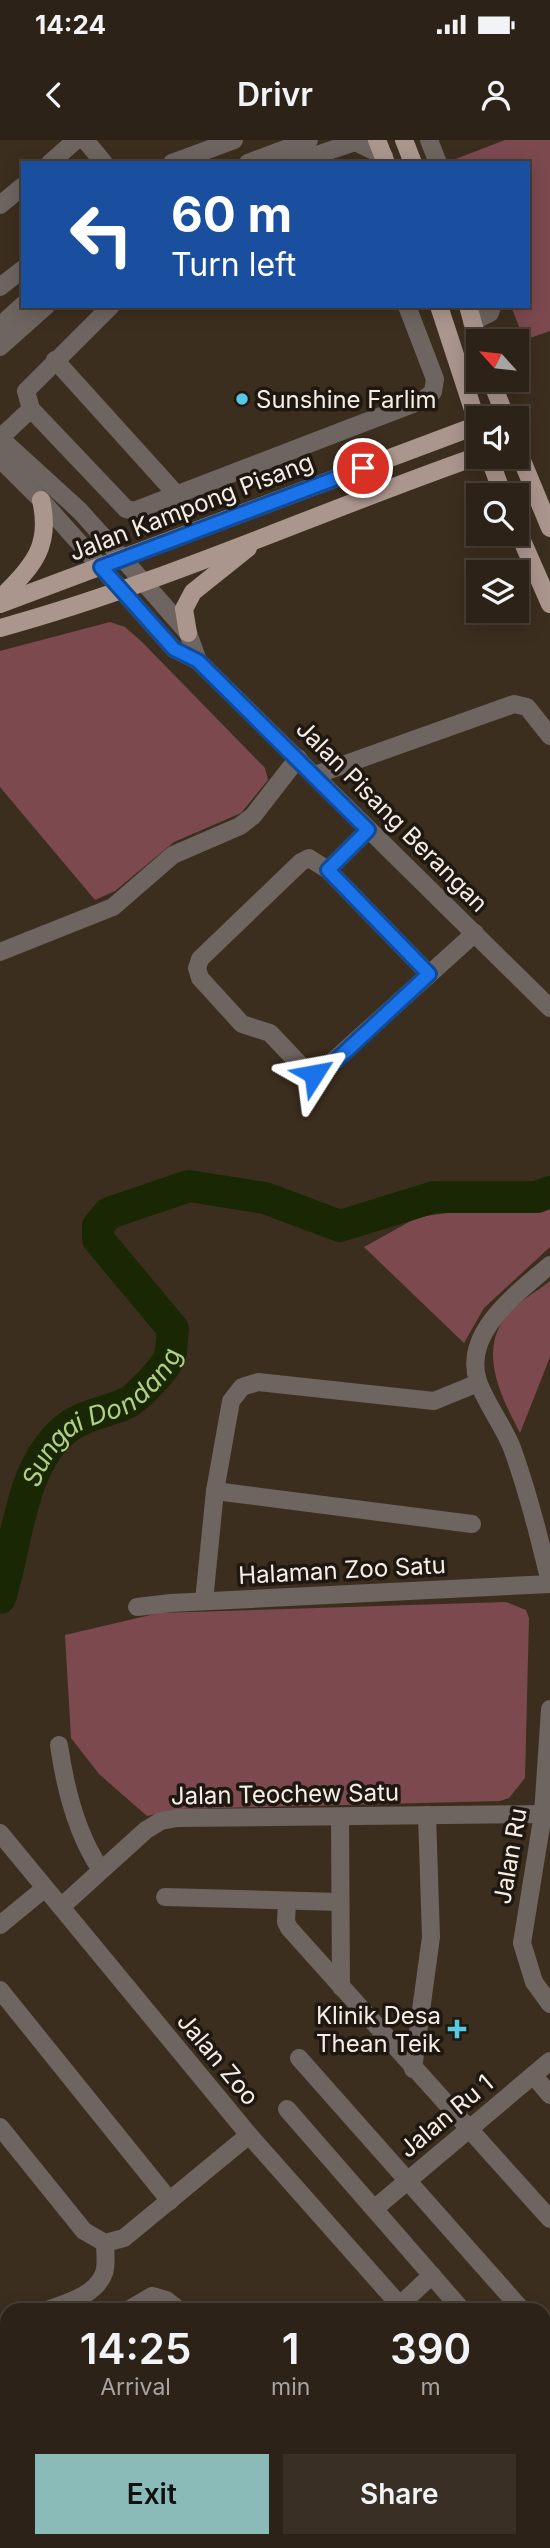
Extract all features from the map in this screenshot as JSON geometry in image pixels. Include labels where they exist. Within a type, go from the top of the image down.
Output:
[{"type":"main road","points":[[404,140],[412,161]]},
{"type":"main road","points":[[440,308],[472,406]]},
{"type":"main road","name":"Jalan Kampong Pisang","points":[[0,601],[124,559],[466,430]]},
{"type":"main road","name":"Jalan Kampong Pisang","points":[[0,628],[253,543],[466,461]]},
{"type":"main road","points":[[526,469],[550,528]]},
{"type":"main road","points":[[0,601],[29,569],[47,531],[41,500]]},
{"type":"main road","points":[[188,633],[184,609],[193,592],[253,543]]},
{"type":"main road","points":[[524,546],[550,604]]},
{"type":"street","points":[[52,161],[76,140]]},
{"type":"street","points":[[85,140],[102,161]]},
{"type":"street","points":[[177,161],[234,140]]},
{"type":"street","points":[[253,161],[309,140]]},
{"type":"street","points":[[299,161],[355,142],[382,153]]},
{"type":"street","points":[[0,205],[21,188]]},
{"type":"street","points":[[0,326],[20,307],[0,288],[21,271]]},
{"type":"street","points":[[0,347],[45,308]]},
{"type":"street","points":[[109,308],[26,391],[32,409],[126,509],[134,511],[423,400],[433,392],[435,379],[408,308]]},
{"type":"street","points":[[470,314],[491,313],[492,308]]},
{"type":"street","points":[[55,360],[178,496]]},
{"type":"street","points":[[0,438],[32,409]]},
{"type":"street","name":"Jalan Pisang Berangan","points":[[0,438],[80,511],[143,580],[188,633],[198,661]]},
{"type":"street","name":"Jalan Pisang Berangan","points":[[0,459],[41,500],[174,649],[198,661],[550,1008]]},
{"type":"street","points":[[315,775],[514,704],[527,707],[550,736]]},
{"type":"street","points":[[0,952],[113,907],[173,855],[240,826],[298,758]]},
{"type":"street","points":[[328,870],[368,830]]},
{"type":"street","points":[[429,974],[328,870],[314,859],[301,862],[198,964],[200,978],[239,1022],[270,1032],[305,1070],[319,1074],[475,933]]},
{"type":"street","points":[[550,1265],[503,1305],[480,1342],[476,1361],[478,1383],[503,1427],[525,1484],[550,1583]]},
{"type":"street","points":[[204,1601],[215,1490],[231,1401],[250,1382],[434,1401],[478,1383]]},
{"type":"street","points":[[215,1490],[472,1524]]},
{"type":"street","name":"Halaman Zoo Satu","points":[[137,1607],[204,1601],[550,1583]]},
{"type":"street","name":"Jalan Ru","points":[[550,1709],[543,1814],[522,1943],[534,1982],[550,2004]]},
{"type":"street","points":[[59,1745],[62,1769],[88,1851],[101,1870]]},
{"type":"street","name":"Jalan Teochew Satu","points":[[61,1907],[146,1830],[177,1818],[543,1814]]},
{"type":"street","points":[[413,2068],[431,1937],[428,1815]]},
{"type":"street","points":[[340,1818],[341,1987]]},
{"type":"street","name":"Jalan Zoo","points":[[0,1833],[249,2135],[398,2303]]},
{"type":"street","points":[[0,1925],[45,1888]]},
{"type":"street","points":[[165,1897],[340,1902]]},
{"type":"street","points":[[287,1900],[286,1922],[289,1928],[550,2219]]},
{"type":"street","points":[[0,1990],[170,2200]]},
{"type":"street","name":"Jalan Ru 1","points":[[299,2058],[516,2303]]},
{"type":"street","name":"Jalan Ru 1","points":[[374,2209],[550,2061]]},
{"type":"street","points":[[533,2075],[550,2095]]},
{"type":"street","points":[[287,2109],[456,2303]]},
{"type":"street","points":[[0,2127],[84,2231],[105,2243],[124,2238],[249,2135]]},
{"type":"street","points":[[69,2303],[90,2290],[104,2273],[105,2243]]},
{"type":"street","points":[[407,2303],[432,2275]]},
{"type":"street","points":[[140,2303],[152,2296],[170,2303]]},
{"type":"shaded area","points":[[505,140],[550,140],[550,331],[529,338],[529,329],[520,329],[512,308],[530,308],[530,161],[453,161]]},
{"type":"shaded area","points":[[110,622],[125,627],[142,642],[265,768],[268,780],[241,813],[174,842],[115,891],[95,900],[0,787],[0,651]]},
{"type":"shaded area","points":[[550,1203],[550,1247],[484,1308],[464,1343],[364,1247],[418,1217],[455,1212],[496,1213]]},
{"type":"shaded area","points":[[550,1281],[550,1357],[520,1433],[495,1375],[494,1344],[498,1329],[507,1315]]},
{"type":"shaded area","points":[[506,1602],[526,1610],[529,1618],[525,1778],[509,1798],[500,1801],[180,1809],[147,1816],[99,1774],[71,1738],[65,1635],[159,1613]]},
{"type":"waterway","name":"Sungai Dondang","points":[[0,1598],[22,1506],[39,1462],[52,1443],[75,1423],[132,1400],[158,1374],[170,1356],[173,1329],[98,1239],[98,1226],[109,1213],[189,1186],[265,1198],[340,1226],[434,1197],[537,1197],[550,1192]]},
{"type":"place","name":"Sunshine Farlim","points":[[242,399]]},
{"type":"place","name":"Klinik Desa Thean Teik","points":[[457,2029]]},
{"type":"route","points":[[314,1074],[319,1074],[330,1066],[429,974],[328,870],[368,830],[198,661],[174,649],[101,567],[363,468]]}]
